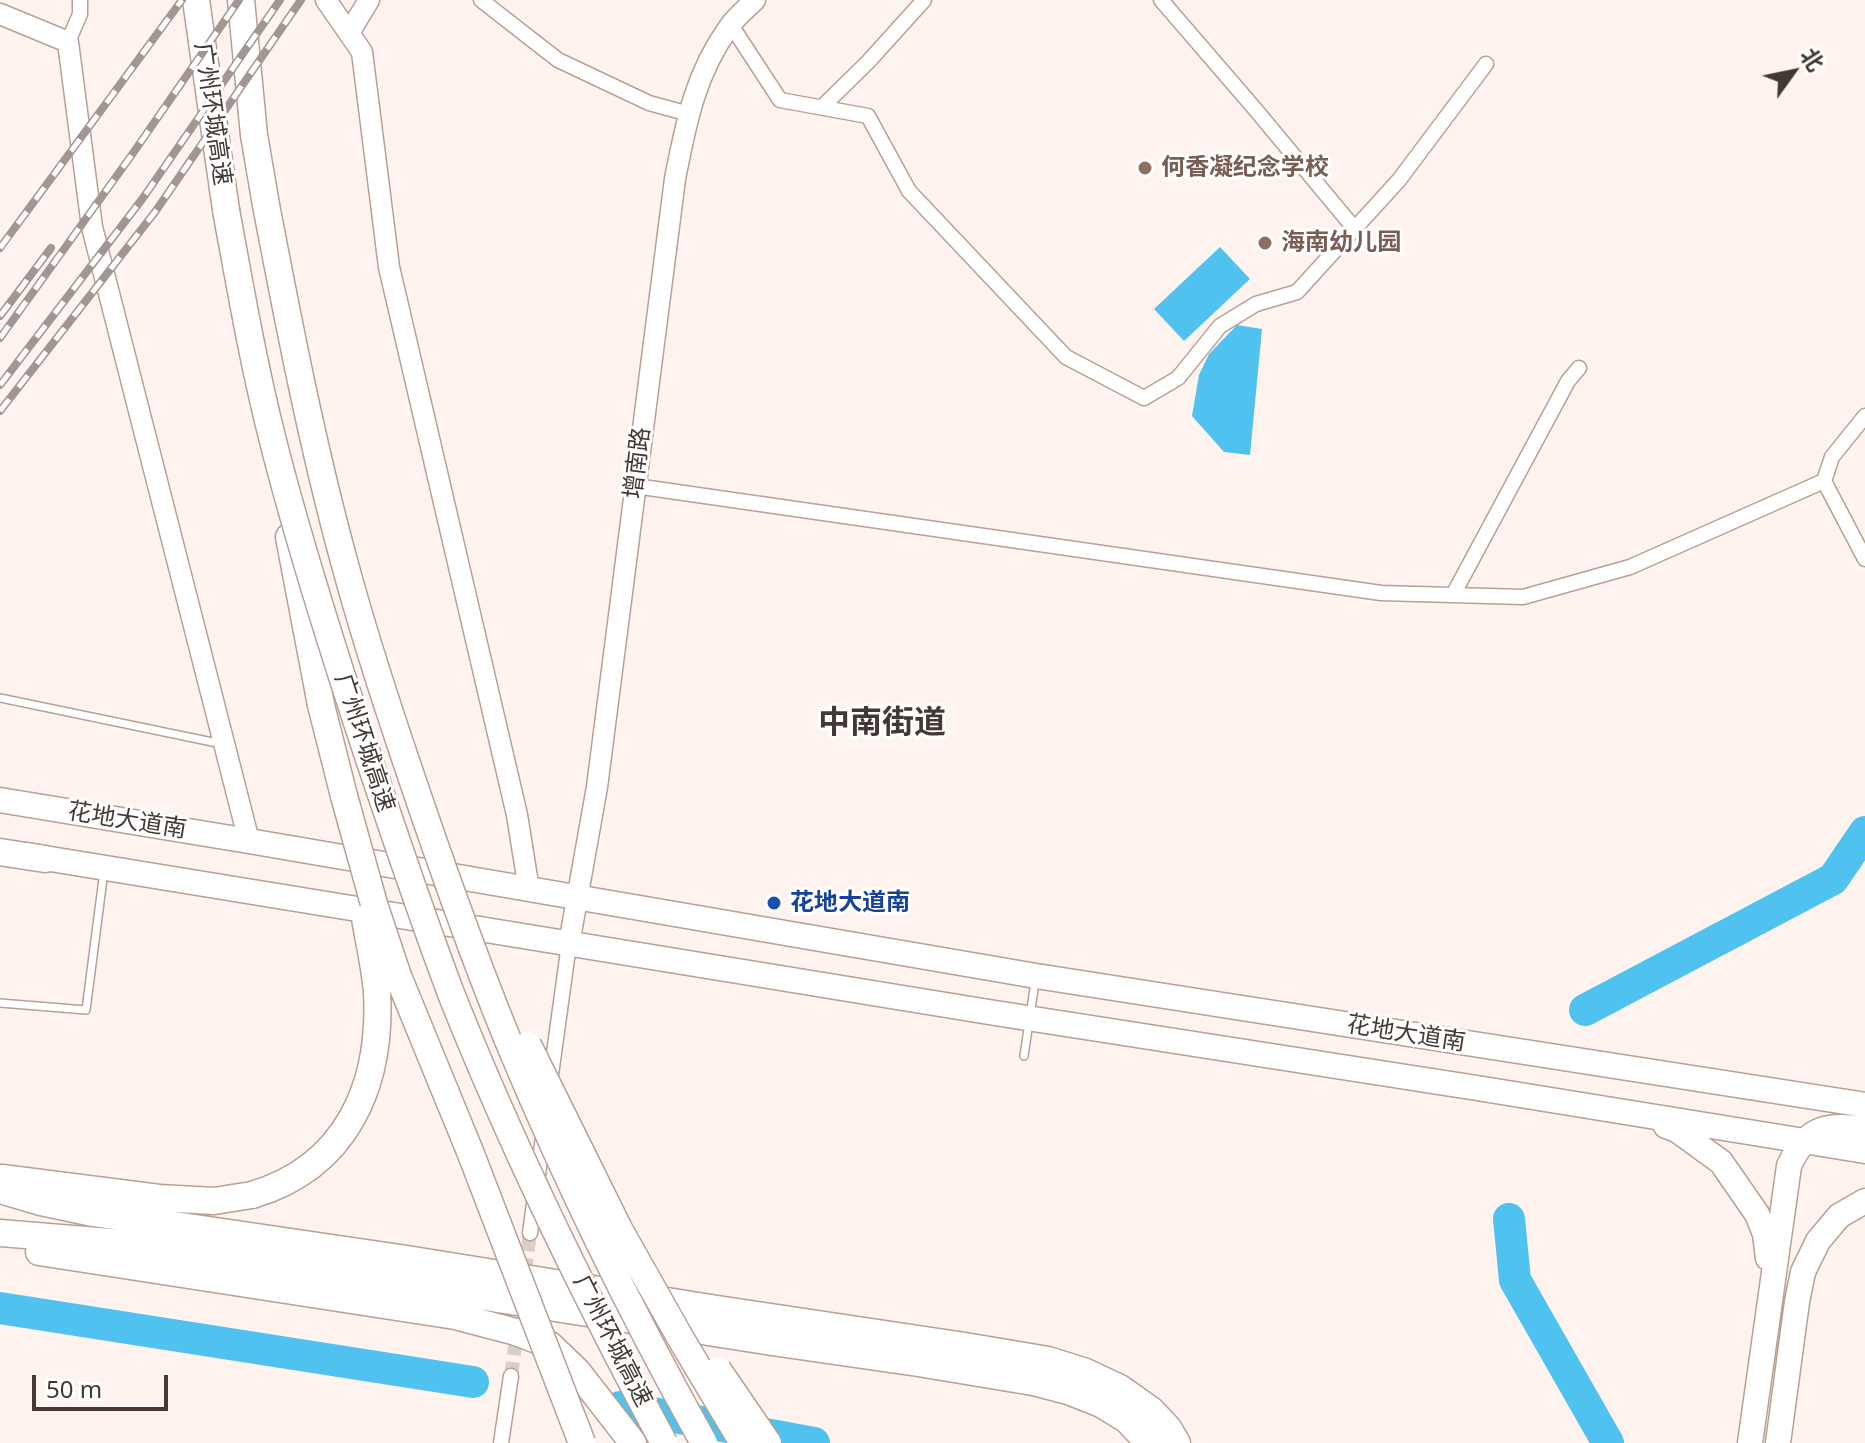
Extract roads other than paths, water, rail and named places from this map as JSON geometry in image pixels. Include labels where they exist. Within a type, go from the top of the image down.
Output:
[{"type":"highway","name":"广州环城高速","points":[[196,0],[226,210],[261,388],[287,494],[334,654],[453,997],[546,1208],[664,1443]]},
{"type":"highway","name":"广州环城高速","points":[[241,0],[254,135],[308,416],[358,611],[405,759],[477,962],[530,1091],[623,1288],[704,1443]]},
{"type":"highway","points":[[261,388],[321,705],[374,904],[398,976],[471,1154],[582,1443]]},
{"type":"highway","points":[[405,759],[464,907],[594,1181],[743,1443]]},
{"type":"highway","points":[[0,1177],[171,1199],[228,1200],[252,1195],[295,1178],[326,1154],[352,1121],[363,1096],[371,1071],[377,1024],[376,982],[344,796]]},
{"type":"highway","points":[[0,851],[45,859]]},
{"type":"highway","points":[[594,1181],[617,1220],[768,1443]]},
{"type":"highway","points":[[0,1190],[93,1213],[1036,1358],[1086,1372],[1120,1388],[1151,1410],[1177,1443]]},
{"type":"highway","points":[[0,1233],[134,1244],[1033,1382],[1101,1404],[1127,1420],[1149,1443]]},
{"type":"highway","points":[[0,1245],[455,1316],[516,1332],[550,1345],[577,1371],[633,1443]]},
{"type":"main road","name":"花地大道南","points":[[0,800],[1036,976],[1865,1105]]},
{"type":"main road","name":"花地大道南","points":[[45,859],[1865,1151]]},
{"type":"main road","points":[[1634,1114],[1677,1130],[1721,1162],[1757,1214],[1765,1234],[1769,1296]]},
{"type":"main road","points":[[1750,1443],[1789,1166],[1796,1149],[1822,1129],[1842,1126],[1865,1129]]},
{"type":"main road","points":[[1778,1443],[1803,1272],[1818,1241],[1839,1216],[1865,1201]]},
{"type":"street","points":[[80,0],[80,14],[68,42],[92,227],[249,841]]},
{"type":"street","points":[[326,0],[362,52],[389,267],[517,815],[529,890]]},
{"type":"street","points":[[349,33],[369,0]]},
{"type":"street","points":[[481,0],[558,60],[649,103],[689,114]]},
{"type":"street","name":"增南路","points":[[569,944],[597,787],[675,179],[693,97],[708,60],[731,25],[755,0]]},
{"type":"street","points":[[822,107],[924,0]]},
{"type":"street","points":[[1161,0],[1354,228]]},
{"type":"street","points":[[0,14],[68,42]]},
{"type":"street","points":[[731,25],[780,100],[868,116],[909,191],[1066,357],[1144,398],[1178,378],[1220,326],[1256,304],[1297,292],[1399,180],[1486,64]]},
{"type":"street","points":[[1453,595],[1568,381],[1579,368]]},
{"type":"street","points":[[1865,416],[1832,457],[1824,481],[1865,559]]},
{"type":"street","points":[[635,486],[1381,593],[1523,597],[1630,567],[1824,481]]},
{"type":"street","points":[[530,1233],[569,944]]},
{"type":"street","points":[[501,1443],[511,1376]]},
{"type":"lane","points":[[0,698],[224,745]]},
{"type":"lane","points":[[0,1003],[86,1010],[104,869]]},
{"type":"lane","points":[[1024,1056],[1036,976]]},
{"type":"water","points":[[1220,247],[1250,279],[1184,341],[1154,309]]},
{"type":"water","points":[[1237,325],[1262,329],[1250,455],[1224,452],[1192,416],[1199,375],[1209,354]]},
{"type":"waterway","points":[[1585,1010],[1833,879],[1865,832]]},
{"type":"waterway","points":[[1509,1219],[1515,1280],[1608,1443]]},
{"type":"waterway","points":[[0,1308],[473,1382]]},
{"type":"waterway","points":[[620,1407],[814,1443]]},
{"type":"tunnel","points":[[511,1376],[530,1233]]},
{"type":"railway","points":[[0,248],[182,0]]},
{"type":"railway","points":[[0,338],[239,0]]},
{"type":"railway","points":[[0,385],[143,198],[280,0]]},
{"type":"railway","points":[[0,411],[155,212],[301,0]]},
{"type":"railway","points":[[0,316],[51,248]]},
{"type":"place","name":"何香凝纪念学校","points":[[1145,168]]},
{"type":"place","name":"海南幼儿园","points":[[1265,243]]},
{"type":"place","name":"花地大道南","points":[[774,903]]},
{"type":"district","name":"中南街道","points":[[882,724]]}]
